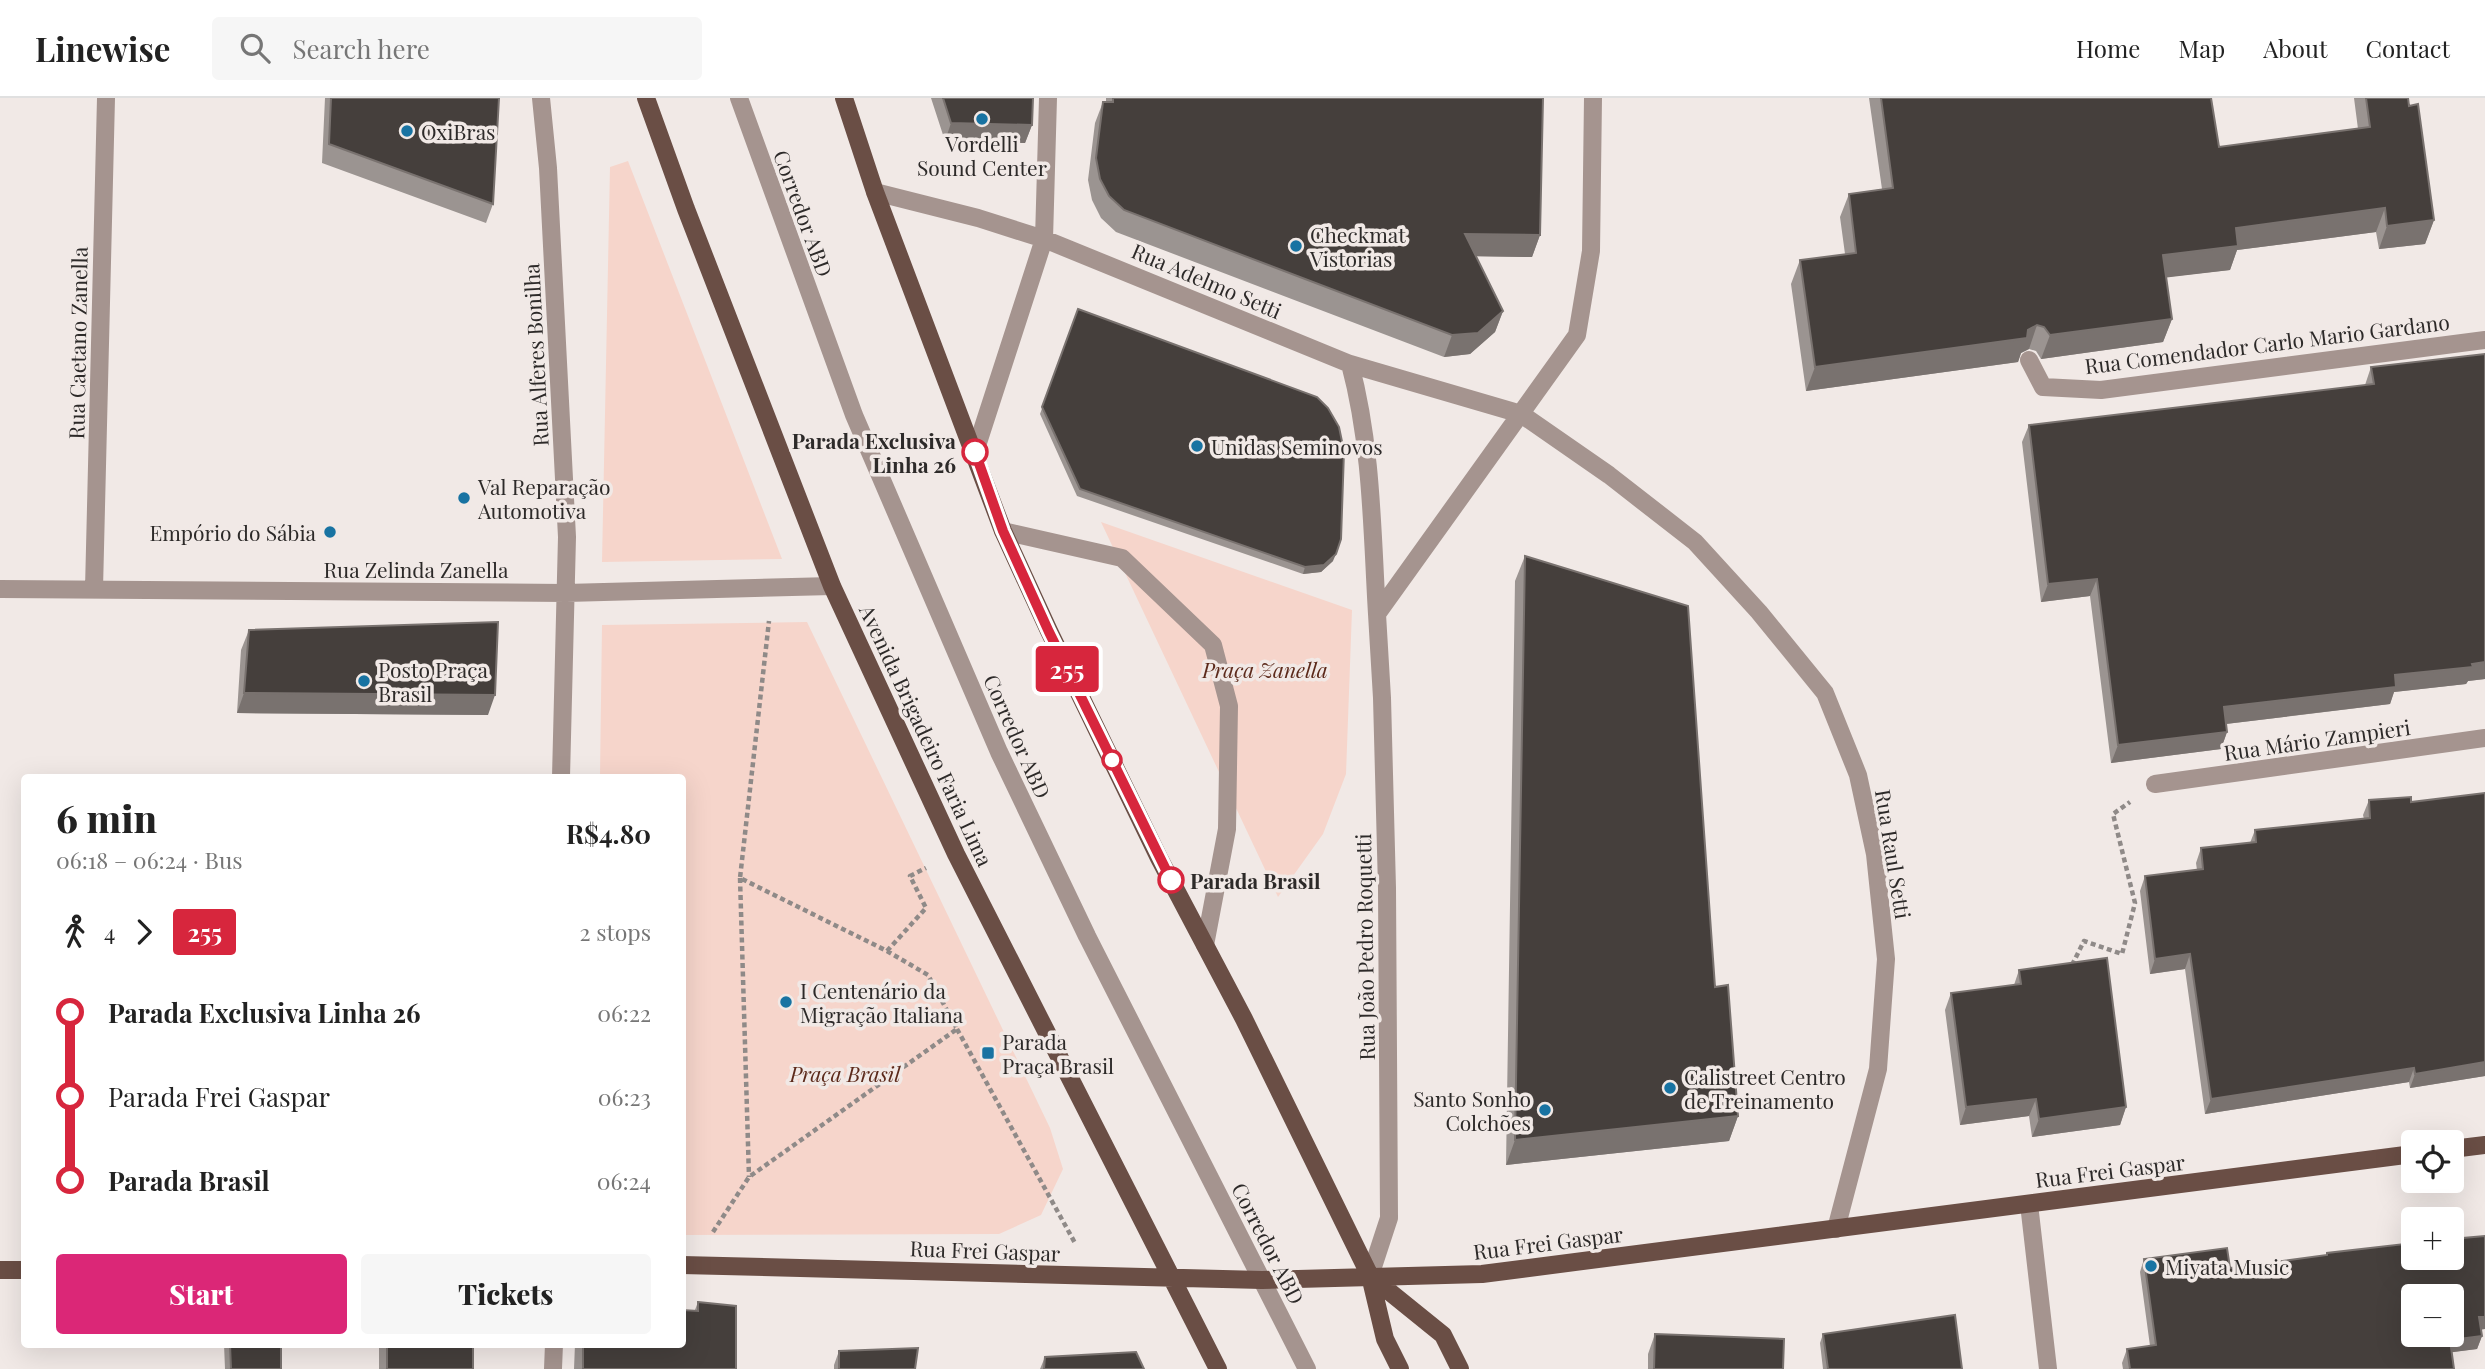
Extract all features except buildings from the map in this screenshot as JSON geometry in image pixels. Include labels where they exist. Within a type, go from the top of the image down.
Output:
[{"type":"main road","name":"Avenida Brigadeiro Faria Lima","points":[[646,98],[691,222],[832,586],[956,854],[1218,1369]]},
{"type":"main road","points":[[844,98],[875,192],[1003,531],[1159,858],[1370,1276],[1385,1339],[1400,1369]]},
{"type":"main road","points":[[2464,1148],[2485,1145]]},
{"type":"main road","name":"Rua Frei Gaspar","points":[[687,1265],[1262,1280],[1482,1274],[2401,1156]]},
{"type":"main road","points":[[0,1270],[21,1270]]},
{"type":"main road","points":[[1370,1276],[1443,1335],[1460,1369]]},
{"type":"street","name":"Rua Caetano Zanella","points":[[94,589],[106,98]]},
{"type":"street","name":"Rua Alferes Bonilha","points":[[541,98],[548,168],[567,537],[561,774]]},
{"type":"street","name":"Corredor ABD","points":[[738,98],[854,415],[999,752],[1087,936],[1307,1369]]},
{"type":"street","points":[[975,452],[1044,239],[1048,98]]},
{"type":"street","points":[[1377,614],[1577,335],[1591,251],[1593,98]]},
{"type":"street","name":"Rua Adelmo Setti","points":[[875,192],[978,218],[1044,239],[1350,365],[1521,414]]},
{"type":"street","name":"Rua Comendador Carlo Mario Gardano","points":[[2029,360],[2043,387],[2101,390],[2485,340]]},
{"type":"street","name":"Rua João Pedro Roquetti","points":[[1350,365],[1361,405],[1369,475],[1382,698],[1386,861],[1389,1218],[1370,1276]]},
{"type":"street","name":"Rua Raul Setti","points":[[1521,414],[1609,475],[1695,542],[1759,612],[1825,693],[1858,775],[1875,854],[1886,959],[1878,1069],[1836,1229]]},
{"type":"street","points":[[1003,531],[1122,558],[1213,645],[1229,706],[1227,829],[1205,945]]},
{"type":"street","name":"Rua Zelinda Zanella","points":[[0,589],[566,593],[832,586]]},
{"type":"street","name":"Rua Mário Zampieri","points":[[2155,784],[2485,738]]},
{"type":"street","points":[[2029,1204],[2049,1369]]},
{"type":"street","points":[[553,1369],[554,1348]]},
{"type":"path","points":[[749,1177],[740,878],[772,589]]},
{"type":"path","points":[[2072,965],[2084,941],[2122,954],[2135,903],[2113,814],[2155,784]]},
{"type":"path","points":[[887,951],[926,908],[910,876],[956,854]]},
{"type":"path","points":[[740,878],[887,951],[928,975],[1094,1276]]},
{"type":"path","points":[[687,1265],[749,1177],[957,1029]]},
{"type":"green space","points":[[628,161],[782,559],[602,562],[610,167]]},
{"type":"green space","name":"Praça Zanella","points":[[1101,522],[1352,610],[1346,774],[1323,834],[1278,897]]},
{"type":"green space","name":"Praça Brasil","points":[[807,622],[1050,1128],[1063,1169],[1041,1215],[999,1234],[686,1235],[686,774],[600,774],[602,625]]},
{"type":"bus line","name":"255","points":[[975,452],[1003,531],[1049,632],[1171,880]]},
{"type":"place","name":"Vordelli Sound Center","points":[[982,119]]},
{"type":"place","name":"OxiBras","points":[[407,131]]},
{"type":"place","name":"Checkmat Vistorias","points":[[1296,246]]},
{"type":"place","name":"Unidas Seminovos","points":[[1197,446]]},
{"type":"place","name":"Parada Exclusiva Linha 26","points":[[975,452]]},
{"type":"place","name":"Val Reparação Automotiva","points":[[464,498]]},
{"type":"place","name":"Empório do Sábia","points":[[330,532]]},
{"type":"place","name":"Posto Praça Brasil","points":[[364,681]]},
{"type":"place","name":"Parada Brasil","points":[[1171,880]]},
{"type":"place","name":"I Centenário da Migração Italiana","points":[[786,1002]]},
{"type":"place","name":"Parada Praça Brasil","points":[[988,1053]]},
{"type":"place","name":"Calistreet Centro de Treinamento","points":[[1670,1088]]},
{"type":"place","name":"Santo Sonho Colchões","points":[[1545,1110]]},
{"type":"place","name":"Miyata Music","points":[[2151,1266]]}]
